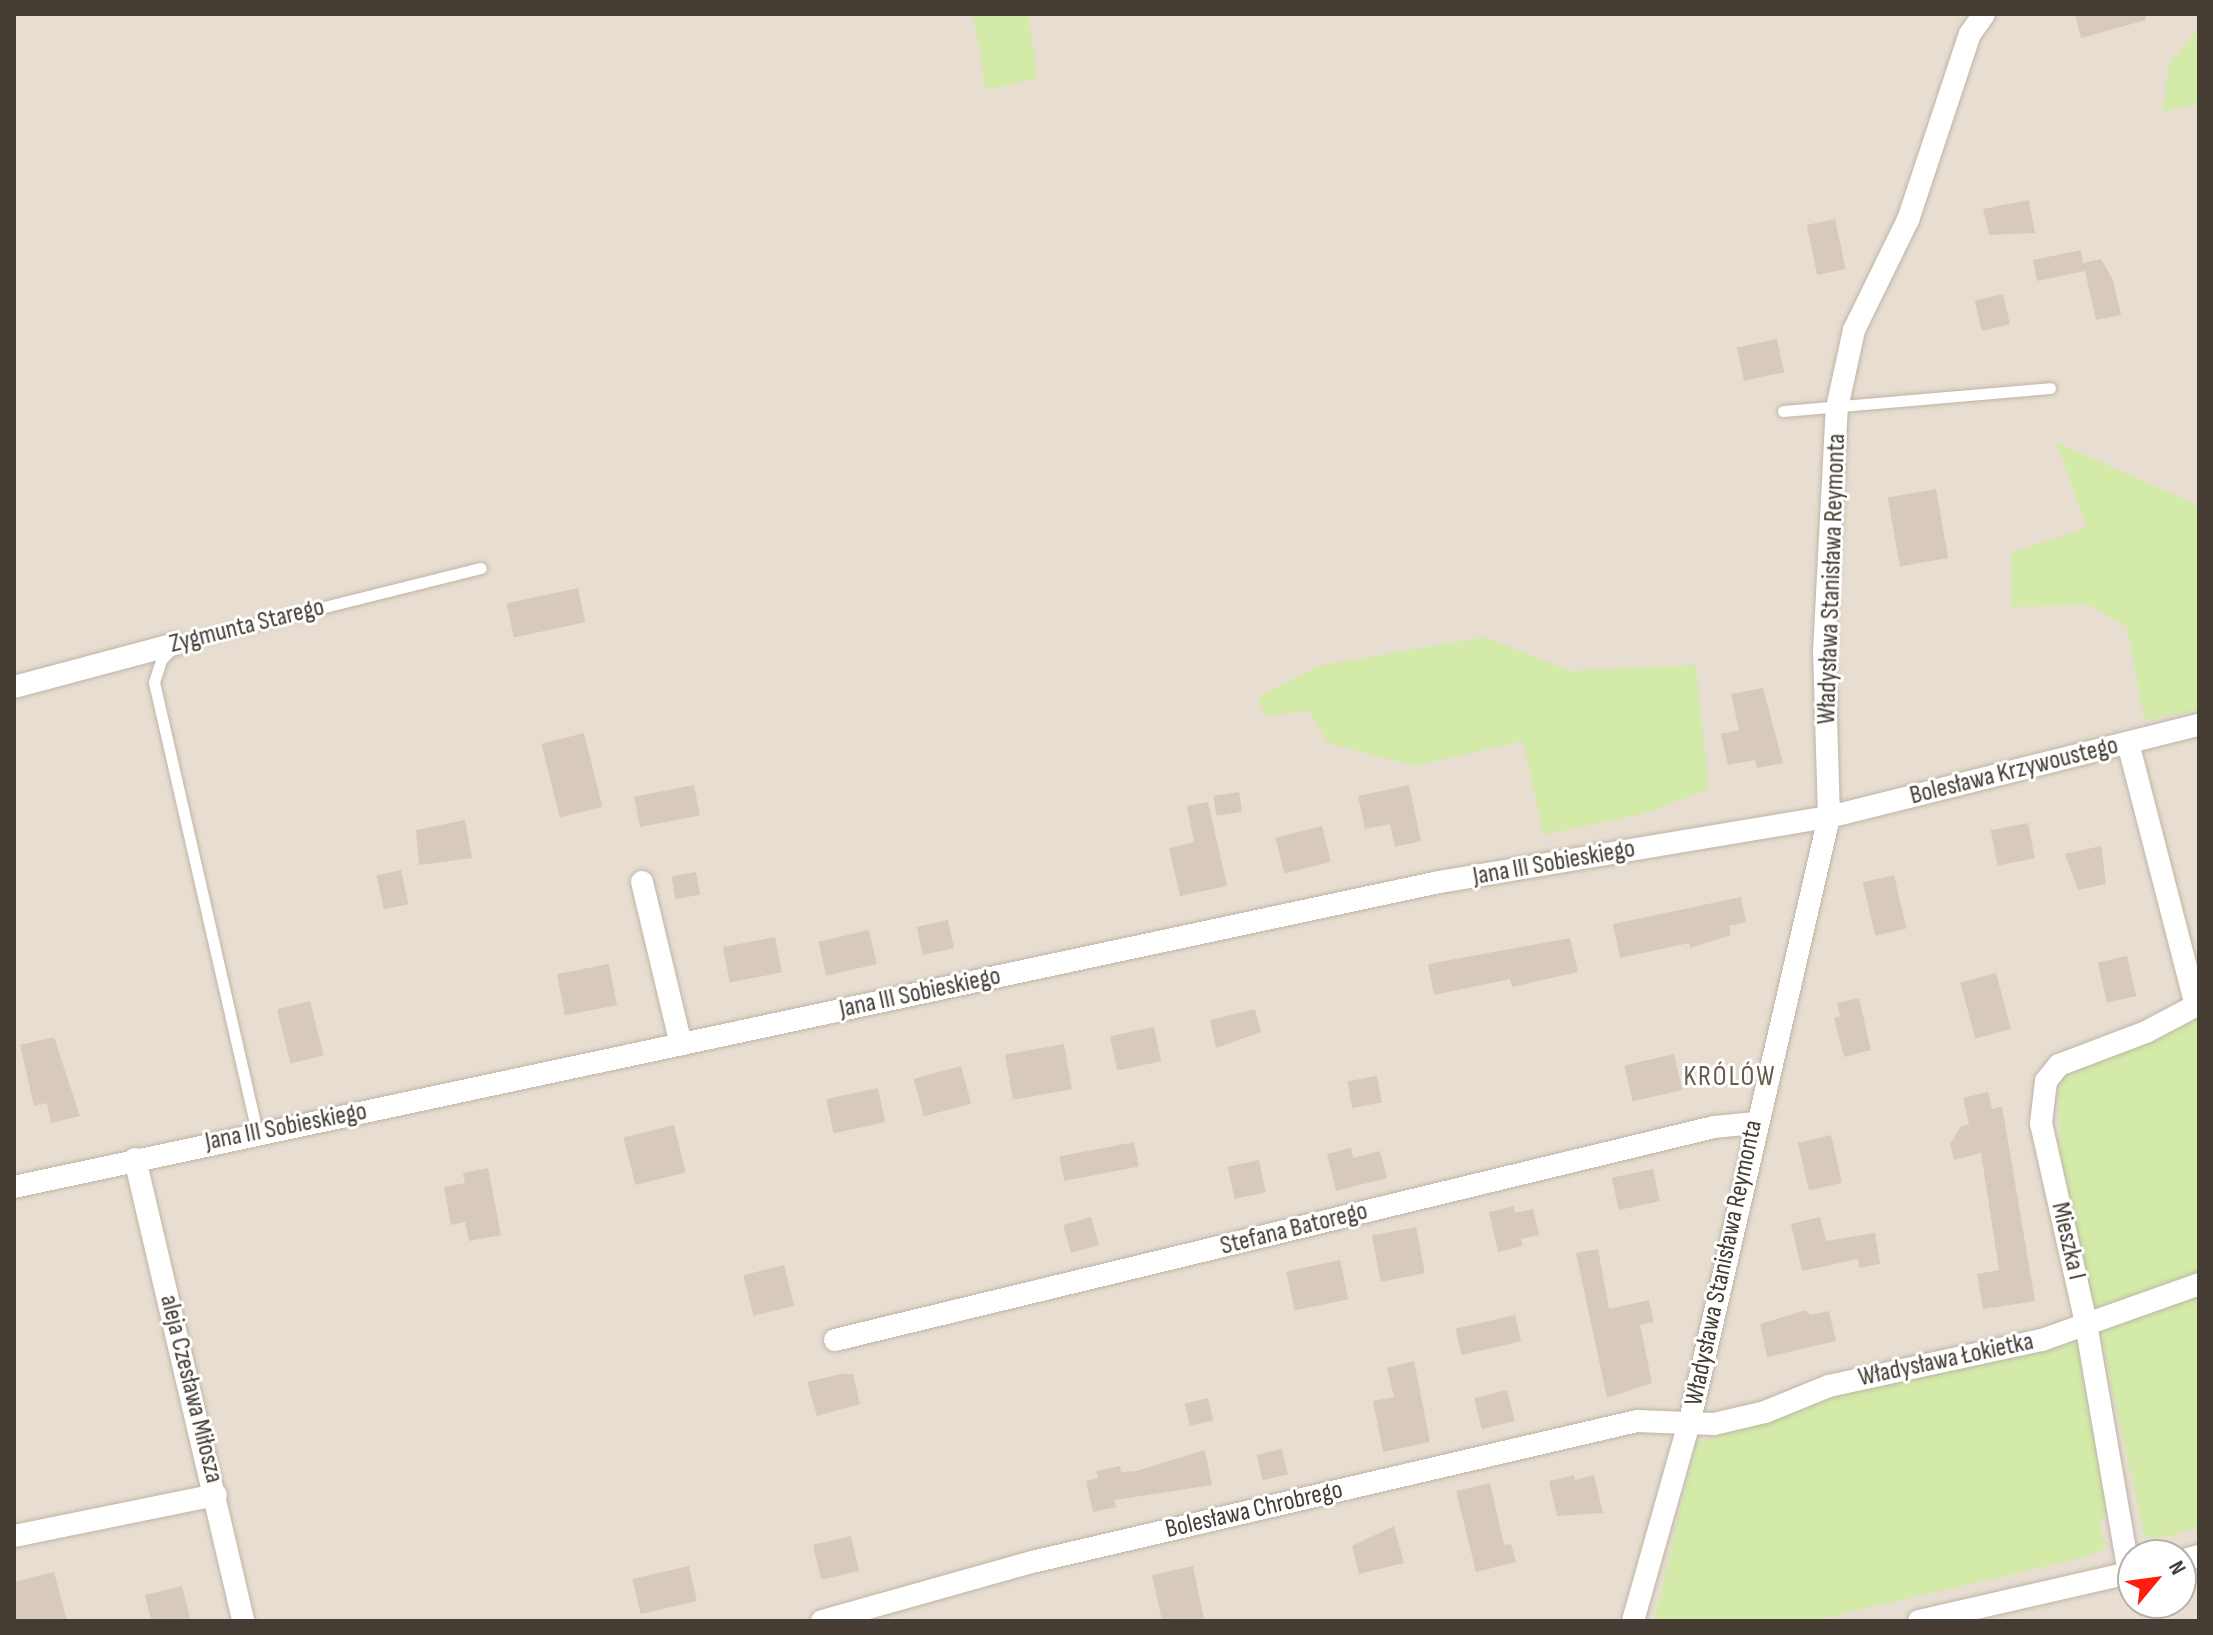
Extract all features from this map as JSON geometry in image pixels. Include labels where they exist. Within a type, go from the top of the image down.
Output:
[{"type":"street","name":"Władysława Stanisława Reymonta","points":[[1633,1621],[1690,1420],[1755,1123],[1829,817],[1824,652],[1837,408],[1854,330],[1908,220],[1970,34],[1984,14]]},
{"type":"street","name":"Zygmunta Starego","points":[[14,687],[176,644]]},
{"type":"street","name":"Bolesława Krzywoustego","points":[[1829,817],[2199,725]]},
{"type":"street","points":[[2128,743],[2197,1004]]},
{"type":"street","name":"Jana III Sobieskiego","points":[[14,1187],[257,1132],[1439,882],[1829,817]]},
{"type":"street","points":[[642,882],[681,1044]]},
{"type":"street","name":"Mieszka I","points":[[2125,1539],[2086,1323],[2041,1123],[2046,1081],[2059,1065],[2146,1032],[2197,1004]]},
{"type":"street","name":"Stefana Batorego","points":[[835,1340],[1714,1127],[1755,1123]]},
{"type":"street","name":"aleja Czesława Miłosza","points":[[135,1159],[243,1621]]},
{"type":"street","name":"Władysława Łokietka","points":[[1690,1420],[1714,1424],[1765,1412],[1829,1386],[2042,1340],[2199,1284]]},
{"type":"street","name":"Bolesława Chrobrego","points":[[822,1621],[1094,1547],[1637,1421],[1690,1420]]},
{"type":"street","points":[[14,1536],[216,1495]]},
{"type":"street","points":[[1919,1621],[2117,1575]]},
{"type":"lane","points":[[1783,411],[2050,388]]},
{"type":"lane","name":"Zygmunta Starego","points":[[176,644],[481,568]]},
{"type":"lane","points":[[176,644],[161,660],[154,682],[257,1132]]},
{"type":"shaded area","points":[[14,14],[2199,14],[2199,1621],[14,1621]]},
{"type":"green space","points":[[973,14],[1029,14],[1037,79],[986,90]]},
{"type":"green space","points":[[2199,28],[2199,104],[2163,112],[2169,64]]},
{"type":"green space","points":[[2056,442],[2199,506],[2199,709],[2145,721],[2127,628],[2089,605],[2012,607],[2011,553],[2087,528]]},
{"type":"green space","points":[[1485,637],[1570,671],[1696,665],[1709,788],[1650,812],[1544,835],[1523,741],[1415,766],[1328,743],[1309,711],[1265,716],[1258,697],[1318,666]]},
{"type":"green space","points":[[2199,1016],[2199,1275],[2096,1313],[2062,1174],[2058,1095],[2064,1074]]},
{"type":"green space","points":[[2199,1294],[2199,1528],[2156,1539],[2144,1534],[2099,1328]]},
{"type":"green space","points":[[2082,1342],[2107,1511],[2100,1521],[2105,1548],[2086,1557],[1811,1621],[1654,1621],[1696,1443],[1851,1391]]},
{"type":"building","points":[[2075,14],[2145,14],[2146,20],[2081,38]]},
{"type":"building","points":[[2029,200],[2035,233],[1989,235],[1983,209]]},
{"type":"building","points":[[1835,219],[1846,269],[1817,275],[1807,225]]},
{"type":"building","points":[[2081,250],[2083,263],[2101,259],[2113,280],[2121,315],[2096,320],[2085,271],[2037,281],[2033,260]]},
{"type":"building","points":[[2003,294],[2010,324],[1982,331],[1975,301]]},
{"type":"building","points":[[1777,339],[1784,372],[1744,381],[1737,348]]},
{"type":"building","points":[[1936,489],[1948,558],[1900,566],[1888,498]]},
{"type":"building","points":[[578,588],[585,622],[514,637],[507,603]]},
{"type":"building","points":[[1763,688],[1783,763],[1757,768],[1755,760],[1728,765],[1721,734],[1739,730],[1731,694]]},
{"type":"building","points":[[584,733],[602,807],[560,817],[541,744]]},
{"type":"building","points":[[694,785],[700,815],[640,827],[634,797]]},
{"type":"building","points":[[1409,785],[1421,841],[1395,847],[1390,824],[1365,829],[1358,796]]},
{"type":"building","points":[[1239,792],[1242,812],[1216,816],[1213,796]]},
{"type":"building","points":[[1208,802],[1227,886],[1180,896],[1169,848],[1194,842],[1187,806]]},
{"type":"building","points":[[465,820],[472,858],[419,865],[416,830]]},
{"type":"building","points":[[2028,823],[2035,858],[1998,866],[1991,830]]},
{"type":"building","points":[[1322,826],[1331,862],[1284,874],[1275,838]]},
{"type":"building","points":[[2101,846],[2106,884],[2078,890],[2065,854]]},
{"type":"building","points":[[401,870],[408,904],[384,909],[377,875]]},
{"type":"building","points":[[696,872],[700,895],[675,899],[671,876]]},
{"type":"building","points":[[1894,875],[1906,929],[1875,936],[1863,882]]},
{"type":"building","points":[[1741,897],[1746,922],[1729,926],[1731,935],[1690,948],[1689,943],[1620,958],[1613,924]]},
{"type":"building","points":[[948,920],[954,948],[923,955],[917,927]]},
{"type":"building","points":[[869,930],[877,964],[826,976],[818,942]]},
{"type":"building","points":[[775,937],[782,972],[730,982],[723,947]]},
{"type":"building","points":[[1570,938],[1578,972],[1512,987],[1510,979],[1434,995],[1428,964]]},
{"type":"building","points":[[2127,956],[2136,996],[2107,1003],[2098,963]]},
{"type":"building","points":[[609,964],[617,1005],[565,1015],[557,974]]},
{"type":"building","points":[[1996,973],[2011,1029],[1975,1039],[1960,983]]},
{"type":"building","points":[[1859,998],[1871,1050],[1844,1057],[1834,1018],[1840,1016],[1837,1003]]},
{"type":"building","points":[[310,1001],[324,1055],[291,1064],[277,1009]]},
{"type":"building","points":[[1255,1009],[1261,1032],[1216,1048],[1210,1020]]},
{"type":"building","points":[[1154,1027],[1161,1061],[1117,1071],[1110,1036]]},
{"type":"building","points":[[54,1037],[80,1116],[51,1123],[47,1103],[34,1106],[20,1045]]},
{"type":"building","points":[[1064,1044],[1072,1089],[1013,1100],[1005,1054]]},
{"type":"building","points":[[1674,1054],[1682,1090],[1633,1102],[1624,1065]]},
{"type":"building","points":[[961,1066],[971,1104],[924,1116],[914,1079]]},
{"type":"building","points":[[1377,1076],[1382,1103],[1352,1108],[1347,1081]]},
{"type":"building","points":[[878,1088],[885,1122],[833,1133],[826,1099]]},
{"type":"building","points":[[1988,1092],[1992,1109],[2002,1106],[2035,1301],[1983,1309],[1977,1274],[1999,1270],[1981,1153],[1954,1160],[1950,1144],[1961,1126],[1969,1124],[1963,1098]]},
{"type":"building","points":[[674,1125],[686,1173],[635,1185],[624,1138]]},
{"type":"building","points":[[1831,1135],[1842,1183],[1809,1190],[1798,1143]]},
{"type":"building","points":[[1134,1142],[1139,1167],[1064,1181],[1059,1157]]},
{"type":"building","points":[[1351,1148],[1353,1158],[1380,1151],[1387,1178],[1336,1191],[1327,1154]]},
{"type":"building","points":[[1259,1160],[1266,1192],[1235,1199],[1228,1167]]},
{"type":"building","points":[[488,1168],[501,1235],[469,1241],[465,1222],[451,1225],[444,1187],[465,1183],[463,1173]]},
{"type":"building","points":[[1653,1169],[1660,1201],[1619,1210],[1612,1178]]},
{"type":"building","points":[[1514,1206],[1515,1213],[1533,1209],[1539,1235],[1521,1239],[1523,1246],[1498,1252],[1489,1212]]},
{"type":"building","points":[[1091,1217],[1099,1245],[1071,1253],[1063,1225]]},
{"type":"building","points":[[1820,1217],[1826,1241],[1875,1233],[1880,1264],[1859,1268],[1858,1259],[1802,1271],[1791,1224]]},
{"type":"building","points":[[1416,1227],[1425,1273],[1381,1282],[1372,1236]]},
{"type":"building","points":[[1598,1249],[1609,1309],[1649,1300],[1654,1322],[1640,1325],[1652,1383],[1607,1398],[1576,1253]]},
{"type":"building","points":[[1340,1260],[1348,1299],[1295,1311],[1286,1271]]},
{"type":"building","points":[[784,1265],[794,1306],[753,1316],[743,1275]]},
{"type":"building","points":[[1806,1310],[1810,1315],[1829,1311],[1836,1341],[1767,1357],[1760,1324]]},
{"type":"building","points":[[1515,1315],[1521,1341],[1462,1355],[1456,1329]]},
{"type":"building","points":[[1414,1361],[1430,1442],[1383,1452],[1373,1401],[1394,1397],[1387,1368]]},
{"type":"building","points":[[853,1374],[860,1404],[817,1416],[807,1382]]},
{"type":"building","points":[[1507,1390],[1515,1421],[1482,1429],[1474,1398]]},
{"type":"building","points":[[1208,1398],[1213,1420],[1190,1426],[1185,1403]]},
{"type":"building","points":[[1282,1449],[1288,1474],[1263,1480],[1257,1455]]},
{"type":"building","points":[[1205,1450],[1212,1485],[1115,1500],[1116,1507],[1093,1512],[1086,1481],[1098,1478],[1096,1471],[1120,1466],[1121,1472],[1136,1471]]},
{"type":"building","points":[[1574,1475],[1575,1480],[1594,1475],[1603,1513],[1557,1516],[1549,1481]]},
{"type":"building","points":[[1490,1483],[1504,1545],[1511,1544],[1516,1562],[1476,1572],[1456,1491]]},
{"type":"building","points":[[1394,1526],[1404,1563],[1359,1574],[1352,1546]]},
{"type":"building","points":[[851,1536],[859,1571],[821,1580],[813,1545]]},
{"type":"building","points":[[689,1566],[697,1601],[641,1614],[632,1579]]},
{"type":"building","points":[[1193,1566],[1204,1619],[1162,1621],[1152,1575]]},
{"type":"building","points":[[54,1572],[67,1621],[14,1621],[14,1582]]},
{"type":"building","points":[[182,1586],[191,1621],[151,1621],[145,1595]]},
{"type":"district","name":"KRÓLÓW","points":[[1730,1077]]}]
